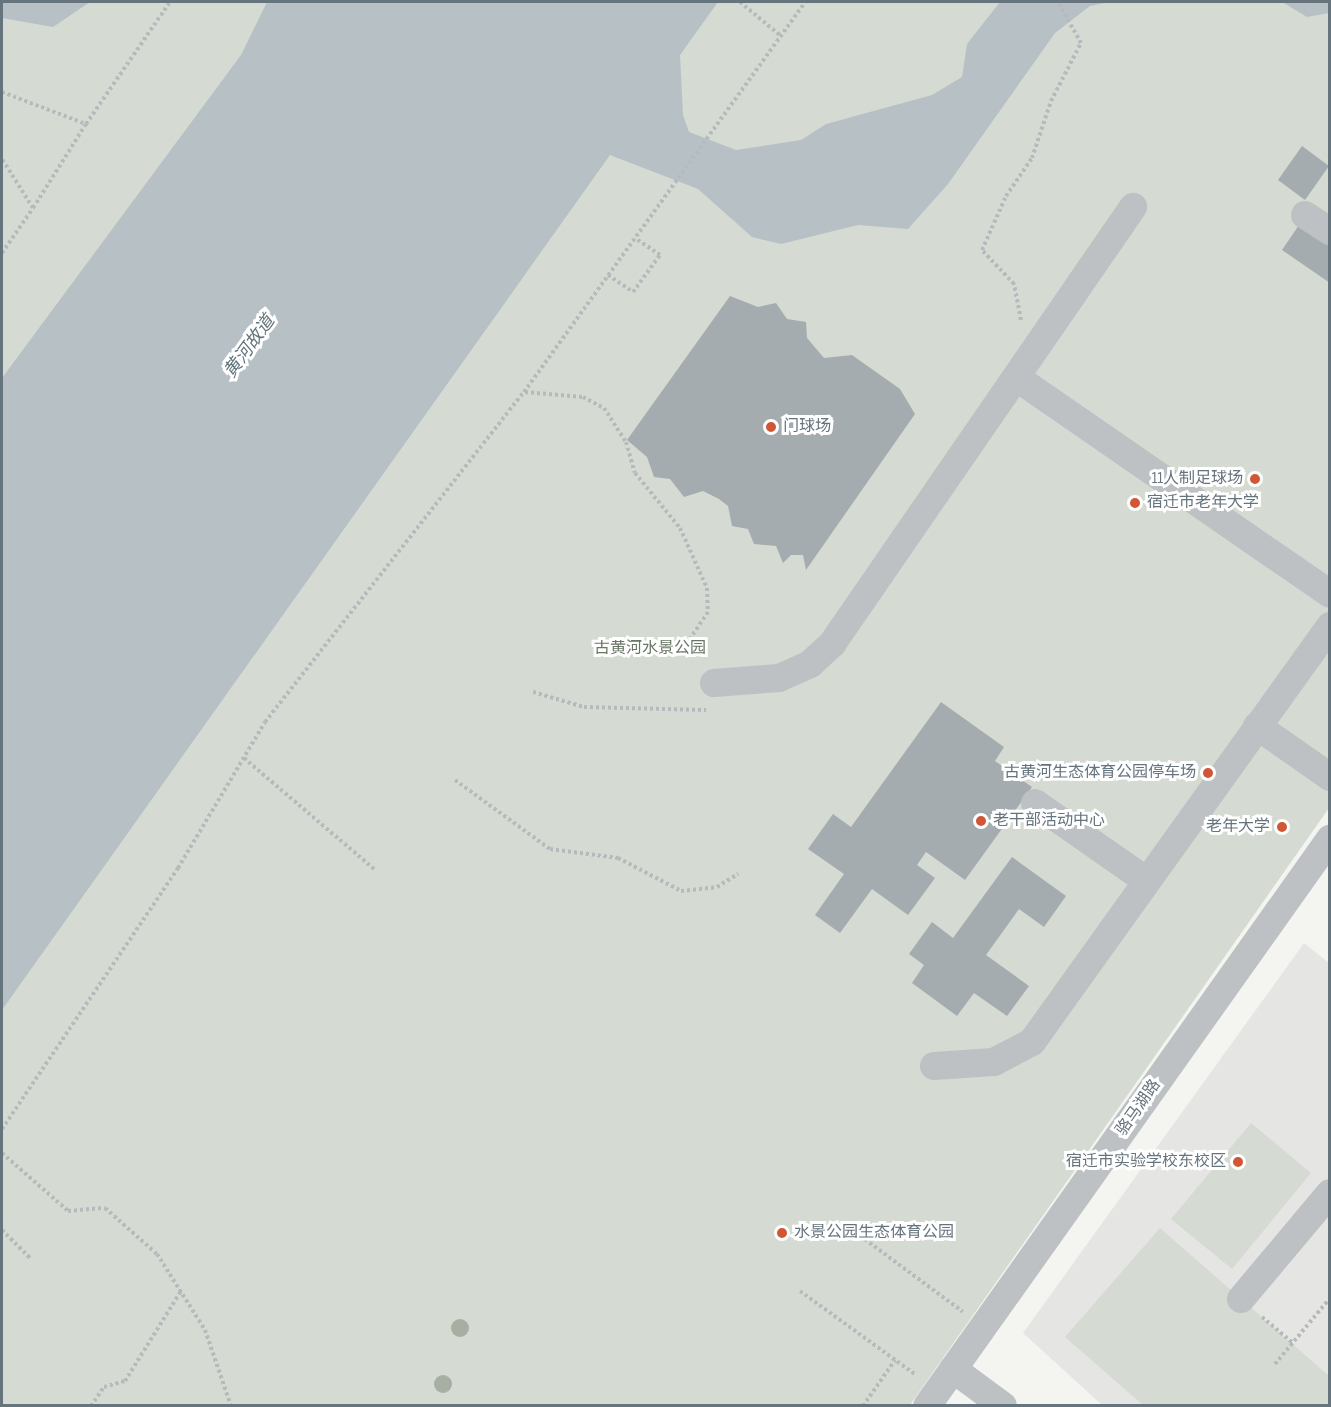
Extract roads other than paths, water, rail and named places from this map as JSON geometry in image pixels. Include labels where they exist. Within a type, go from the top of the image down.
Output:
[{"type":"street","points":[[713,696],[778,678],[810,664],[832,644],[1133,207]]},
{"type":"street","points":[[1305,215],[1329,231]]},
{"type":"street","points":[[1024,368],[1329,594]]},
{"type":"street","points":[[934,1066],[994,1062],[1032,1042],[1329,626]]},
{"type":"street","points":[[1257,726],[1329,777]]},
{"type":"street","points":[[1035,803],[1147,881]]},
{"type":"street","name":"骆马湖路","points":[[944,1393],[983,1327],[1329,839]]},
{"type":"street","points":[[1241,1299],[1329,1193]]},
{"type":"street","points":[[944,1393],[1003,1406]]},
{"type":"water","points":[[2,2],[90,2],[53,27],[2,18]]},
{"type":"water","name":"黄河故道","points":[[267,2],[718,2],[680,55],[683,115],[689,132],[736,150],[801,140],[826,124],[932,95],[962,77],[967,44],[1000,2],[1110,2],[1090,6],[1055,33],[948,184],[908,229],[858,225],[781,244],[752,237],[698,189],[610,155],[2,1010],[2,378],[241,55]]},
{"type":"water","points":[[1282,2],[1329,2],[1329,13],[1307,17]]},
{"type":"place","name":"门球场","points":[[771,427]]},
{"type":"place","name":"11人制足球场","points":[[1255,479]]},
{"type":"place","name":"宿迁市老年大学","points":[[1135,503]]},
{"type":"place","name":"古黄河生态体育公园停车场","points":[[1208,773]]},
{"type":"place","name":"老干部活动中心","points":[[981,821]]},
{"type":"place","name":"老年大学","points":[[1282,827]]},
{"type":"place","name":"宿迁市实验学校东校区","points":[[1238,1162]]},
{"type":"place","name":"水景公园生态体育公园","points":[[782,1233]]},
{"type":"park label","name":"古黄河水景公园","points":[[650,649]]}]
